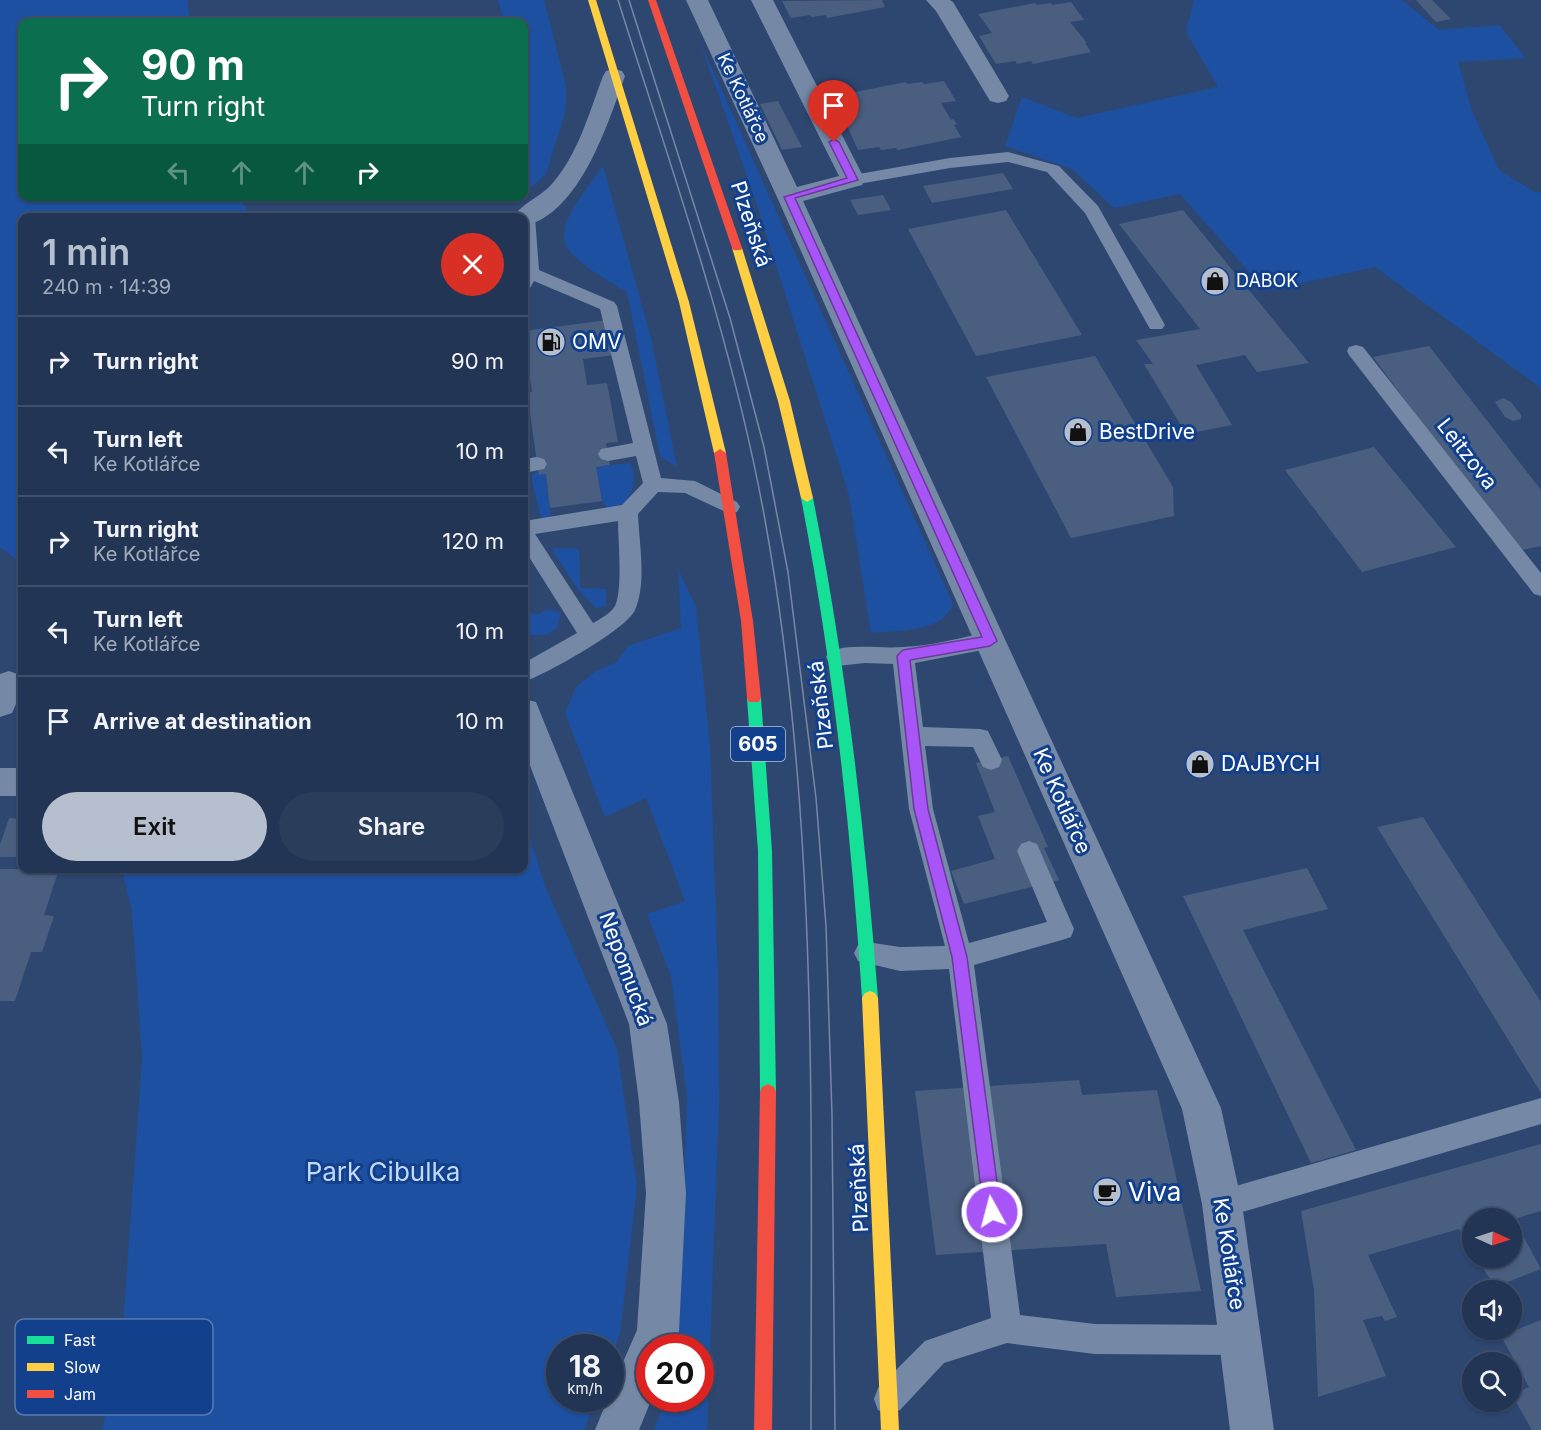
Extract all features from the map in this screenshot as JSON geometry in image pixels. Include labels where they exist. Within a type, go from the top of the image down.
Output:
[{"type":"main road","name":"605","points":[[592,0],[689,319],[709,398],[730,507],[754,696],[764,825],[767,1094],[763,1430]]},
{"type":"main road","name":"Plzeňská","points":[[652,0],[724,207],[779,380],[800,464],[837,657],[867,953],[890,1430]]},
{"type":"street","name":"Ke Kotlářce","points":[[697,0],[789,197],[1201,1108],[1222,1204],[1242,1340],[1252,1430]]},
{"type":"street","points":[[762,0],[853,180],[789,197]]},
{"type":"street","points":[[937,0],[945,8],[998,96]]},
{"type":"street","points":[[528,215],[559,193],[580,162],[614,76]]},
{"type":"street","name":"Nepomucká","points":[[528,721],[648,1023],[659,1102],[666,1193],[657,1334]]},
{"type":"street","points":[[0,782],[18,782]]},
{"type":"street","name":"Nepomucká","points":[[617,1430],[636,1383]]},
{"type":"lane","points":[[853,180],[950,163],[1008,157],[1053,169],[1092,210],[1156,325]]},
{"type":"lane","points":[[528,277],[608,306],[652,485]]},
{"type":"lane","name":"Leitzova","points":[[1356,351],[1541,588]]},
{"type":"lane","points":[[608,454],[642,448]]},
{"type":"lane","points":[[528,527],[628,512],[652,485],[688,486],[730,507]]},
{"type":"lane","points":[[528,671],[610,625],[624,611],[628,590],[628,512]]},
{"type":"lane","points":[[528,539],[589,635]]},
{"type":"lane","points":[[837,657],[865,654],[903,656],[990,641]]},
{"type":"lane","points":[[903,656],[921,809],[960,957],[1007,1328]]},
{"type":"lane","points":[[911,736],[980,738],[991,760]]},
{"type":"lane","points":[[867,953],[900,959],[960,957],[1062,929],[1029,851]]},
{"type":"lane","points":[[1222,1204],[1540,1111]]},
{"type":"lane","points":[[889,1400],[935,1351],[1007,1328],[1095,1339],[1242,1340]]},
{"type":"green space","points":[[0,0],[187,0],[189,18],[18,18],[18,201],[241,201],[249,213],[18,213],[18,561],[0,547]]},
{"type":"green space","points":[[498,0],[544,0],[566,86],[565,113],[546,174],[528,190],[528,18],[503,18]]},
{"type":"green space","points":[[1194,0],[1402,0],[1439,30],[1499,25],[1526,58],[1458,62],[1472,111],[1499,170],[1536,193],[1541,192],[1541,388],[1375,267],[1266,291],[1180,194],[1114,208],[1072,169],[1005,146],[1022,97],[1077,118],[1218,87],[1186,32]]},
{"type":"green space","points":[[700,42],[953,604],[948,613],[930,625],[871,633],[849,495],[754,196]]},
{"type":"green space","points":[[603,166],[651,338],[677,467],[660,456],[627,292],[581,263],[570,251],[564,239],[566,226],[573,210]]},
{"type":"green space","points":[[630,463],[634,477],[631,492],[622,504],[608,508],[602,501],[596,467]]},
{"type":"green space","points":[[538,471],[539,475],[546,474],[551,517],[541,518],[532,480],[532,475]]},
{"type":"green space","points":[[551,548],[579,549],[580,588],[606,589],[606,606],[596,608],[577,588]]},
{"type":"green space","points":[[678,569],[696,607],[710,746],[718,976],[719,1105],[711,1334],[675,1334],[680,1306],[687,1097],[671,976],[647,914],[685,901],[646,798],[605,817],[565,713],[576,687],[596,671],[617,662],[628,646],[681,628]]},
{"type":"green space","points":[[545,610],[553,610],[561,614],[556,629],[546,635],[528,635],[528,613],[537,615]]},
{"type":"green space","name":"Park Cibulka","points":[[528,833],[545,886],[617,1049],[637,1186],[620,1334],[546,1334],[546,1412],[591,1412],[584,1430],[102,1430],[105,1415],[213,1415],[213,1319],[124,1319],[142,1058],[132,912],[123,873],[528,873]]},
{"type":"green space","points":[[660,1412],[708,1412],[707,1430],[654,1430]]},
{"type":"building","points":[[882,0],[885,7],[827,18],[826,15],[812,17],[810,15],[791,18],[782,1]]},
{"type":"building","points":[[1416,0],[1432,0],[1451,19],[1436,22]]},
{"type":"building","points":[[1071,2],[1084,20],[1070,22],[1087,43],[1085,43],[1091,52],[1033,64],[1031,61],[1017,64],[1015,61],[996,64],[979,36],[992,33],[978,14],[1035,3],[1037,5],[1051,3],[1052,5]]},
{"type":"building","points":[[944,81],[956,101],[941,103],[951,120],[953,119],[957,124],[954,125],[961,137],[898,150],[896,148],[881,150],[879,147],[858,150],[844,119],[857,115],[845,94],[906,82],[907,84],[922,82],[924,84]]},
{"type":"building","points":[[778,101],[802,147],[782,150],[760,104]]},
{"type":"building","points":[[1003,173],[1013,189],[932,203],[923,186]]},
{"type":"building","points":[[883,195],[891,210],[858,215],[850,200]]},
{"type":"building","points":[[1006,210],[1082,335],[976,356],[908,229]]},
{"type":"building","points":[[1183,210],[1309,363],[1257,372],[1245,355],[1196,365],[1232,425],[1186,434],[1144,364],[1153,364],[1136,340],[1200,329],[1119,224]]},
{"type":"building","points":[[615,319],[622,354],[583,359],[587,385],[607,383],[618,442],[606,443],[610,465],[596,467],[602,501],[550,508],[546,474],[539,475],[528,400],[528,393],[532,392],[528,365],[528,330]]},
{"type":"building","points":[[1429,346],[1541,490],[1541,546],[1517,551],[1373,357]]},
{"type":"building","name":"BestDrive","points":[[1095,356],[1173,487],[1174,516],[1071,538],[986,377]]},
{"type":"building","points":[[1503,398],[1511,402],[1521,415],[1521,419],[1513,421],[1505,417],[1495,402]]},
{"type":"building","points":[[1374,447],[1456,547],[1362,572],[1285,470]]},
{"type":"building","points":[[1008,756],[1048,847],[1044,848],[1059,880],[964,904],[951,871],[995,859],[978,816],[995,812],[976,763]]},
{"type":"building","points":[[1423,817],[1541,1002],[1541,1093],[1377,827]]},
{"type":"building","points":[[9,818],[18,819],[18,857],[0,857],[0,845]]},
{"type":"building","points":[[1307,868],[1328,909],[1243,930],[1356,1150],[1311,1163],[1183,896]]},
{"type":"building","points":[[0,869],[18,869],[18,873],[58,873],[44,915],[54,916],[42,952],[31,952],[15,1001],[0,1001]]},
{"type":"building","points":[[1079,1080],[1082,1095],[1157,1090],[1201,1291],[1116,1297],[1106,1244],[936,1255],[915,1091]]},
{"type":"building","points":[[1541,1144],[1541,1211],[1522,1217],[1522,1208],[1462,1208],[1462,1234],[1459,1229],[1368,1255],[1397,1317],[1385,1321],[1382,1316],[1363,1320],[1386,1376],[1318,1397],[1314,1290],[1301,1211]]},
{"type":"building","points":[[1522,1234],[1541,1269],[1513,1280],[1491,1280],[1483,1268],[1522,1268]]},
{"type":"building","points":[[1541,1320],[1541,1430],[1532,1430],[1522,1412],[1522,1390],[1529,1387],[1522,1374],[1522,1352],[1510,1352],[1503,1340],[1522,1340],[1522,1328]]},
{"type":"tram line","points":[[618,0],[719,322],[752,454],[765,520],[782,633],[795,746],[808,974],[811,1088],[811,1430]]},
{"type":"tram line","points":[[629,0],[730,318],[764,447],[788,572],[816,798],[826,926],[832,1115],[835,1430]]},
{"type":"traffic: fast","points":[[807,498],[830,622],[847,747],[870,998]]},
{"type":"traffic: fast","points":[[754,698],[765,851],[768,1092]]},
{"type":"traffic: slow","points":[[592,0],[684,302],[720,453]]},
{"type":"traffic: slow","points":[[737,248],[784,401],[807,498]]},
{"type":"traffic: slow","points":[[870,998],[890,1430]]},
{"type":"traffic: jam","points":[[652,0],[737,248]]},
{"type":"traffic: jam","points":[[720,453],[747,621],[754,698]]},
{"type":"traffic: jam","points":[[763,1430],[768,1092]]},
{"type":"place","name":"DABOK","points":[[1215,281]]},
{"type":"place","name":"OMV","points":[[551,342]]},
{"type":"place","name":"BestDrive","points":[[1078,432]]},
{"type":"place","name":"DAJBYCH","points":[[1200,764]]},
{"type":"place","name":"Viva","points":[[1107,1192]]},
{"type":"route","points":[[834,142],[853,180],[789,197],[990,641],[903,656],[921,809],[960,957],[992,1212]]}]
